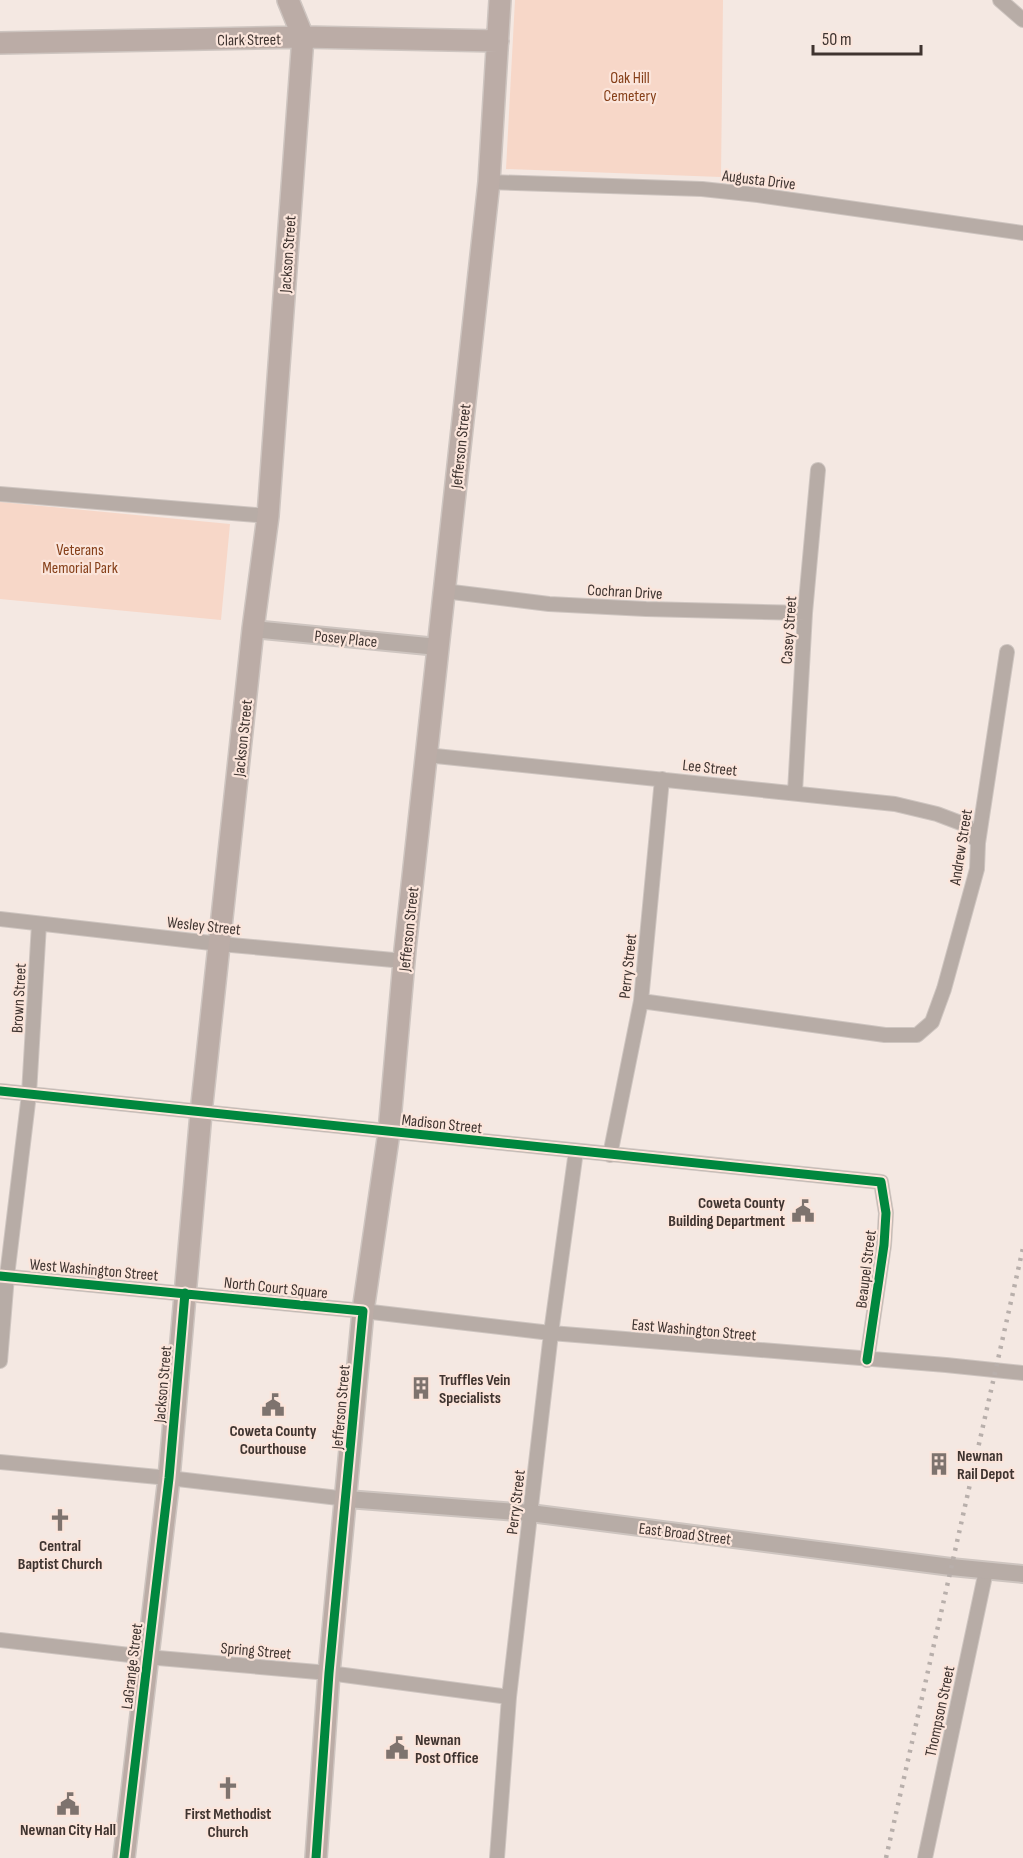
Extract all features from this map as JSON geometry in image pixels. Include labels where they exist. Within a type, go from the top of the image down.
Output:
[{"type":"main road","name":"Jackson Street","points":[[169,1478],[201,1113],[253,629],[268,516],[303,38],[288,0]]},
{"type":"main road","name":"Jefferson Street","points":[[316,1858],[329,1673],[363,1311],[389,1132],[404,961],[489,182],[500,0]]},
{"type":"main road","name":"Clark Street","points":[[0,44],[303,38],[498,41]]},
{"type":"main road","name":"LaGrange Street","points":[[124,1858],[169,1478]]},
{"type":"street","points":[[999,0],[1023,20]]},
{"type":"street","name":"Augusta Drive","points":[[489,182],[702,189],[1023,233]]},
{"type":"street","name":"Casey Street","points":[[795,792],[805,613],[818,470]]},
{"type":"street","points":[[0,494],[268,516]]},
{"type":"street","name":"Cochran Drive","points":[[444,591],[549,604],[805,613]]},
{"type":"street","name":"Posey Place","points":[[253,629],[438,648]]},
{"type":"street","name":"Andrew Street","points":[[640,1000],[885,1035],[917,1035],[932,1023],[944,989],[977,869],[978,843],[1007,652]]},
{"type":"street","name":"Lee Street","points":[[426,755],[895,804],[937,814],[966,825],[978,843]]},
{"type":"street","name":"Perry Street","points":[[610,1155],[640,1000],[662,778]]},
{"type":"street","name":"Wesley Street","points":[[0,919],[220,944],[404,961]]},
{"type":"street","name":"Brown Street","points":[[0,1361],[4,1276],[29,1094],[39,924]]},
{"type":"street","name":"Madison Street","points":[[0,1091],[881,1182]]},
{"type":"street","name":"Perry Street","points":[[497,1858],[509,1697],[551,1333],[576,1151]]},
{"type":"street","name":"Beaupel Street","points":[[867,1360],[884,1245],[886,1213],[881,1182]]},
{"type":"street","name":"West Washington Street","points":[[4,1276],[185,1293]]},
{"type":"street","name":"North Court Square","points":[[185,1293],[363,1311]]},
{"type":"street","name":"East Washington Street","points":[[363,1311],[551,1333],[1023,1373]]},
{"type":"street","points":[[0,1462],[169,1478],[346,1499]]},
{"type":"street","name":"East Broad Street","points":[[346,1499],[530,1513],[1023,1574]]},
{"type":"street","name":"Thompson Street","points":[[925,1858],[986,1571]]},
{"type":"street","name":"Spring Street","points":[[0,1640],[147,1657],[329,1673],[509,1697]]},
{"type":"green space","name":"Oak Hill Cemetery","points":[[515,0],[723,0],[721,177],[506,169]]},
{"type":"green space","name":"Veterans Memorial Park","points":[[0,502],[230,524],[221,620],[0,599]]},
{"type":"railway","points":[[886,1858],[1023,1248]]},
{"type":"cycle path","points":[[0,1091],[881,1182],[886,1213],[884,1245],[867,1360]]},
{"type":"cycle path","points":[[0,1276],[363,1311],[329,1673],[316,1858]]},
{"type":"cycle path","points":[[124,1858],[169,1478],[185,1293]]},
{"type":"place","name":"Coweta County Building Department","points":[[803,1211]]},
{"type":"place","name":"Truffles Vein Specialists","points":[[421,1388]]},
{"type":"place","name":"Coweta County Courthouse","points":[[273,1405]]},
{"type":"place","name":"Newnan Rail Depot","points":[[939,1464]]},
{"type":"place","name":"Central Baptist Church","points":[[60,1520]]},
{"type":"place","name":"Newnan Post Office","points":[[397,1748]]},
{"type":"place","name":"First Methodist Church","points":[[228,1788]]},
{"type":"place","name":"Newnan City Hall","points":[[68,1804]]}]
